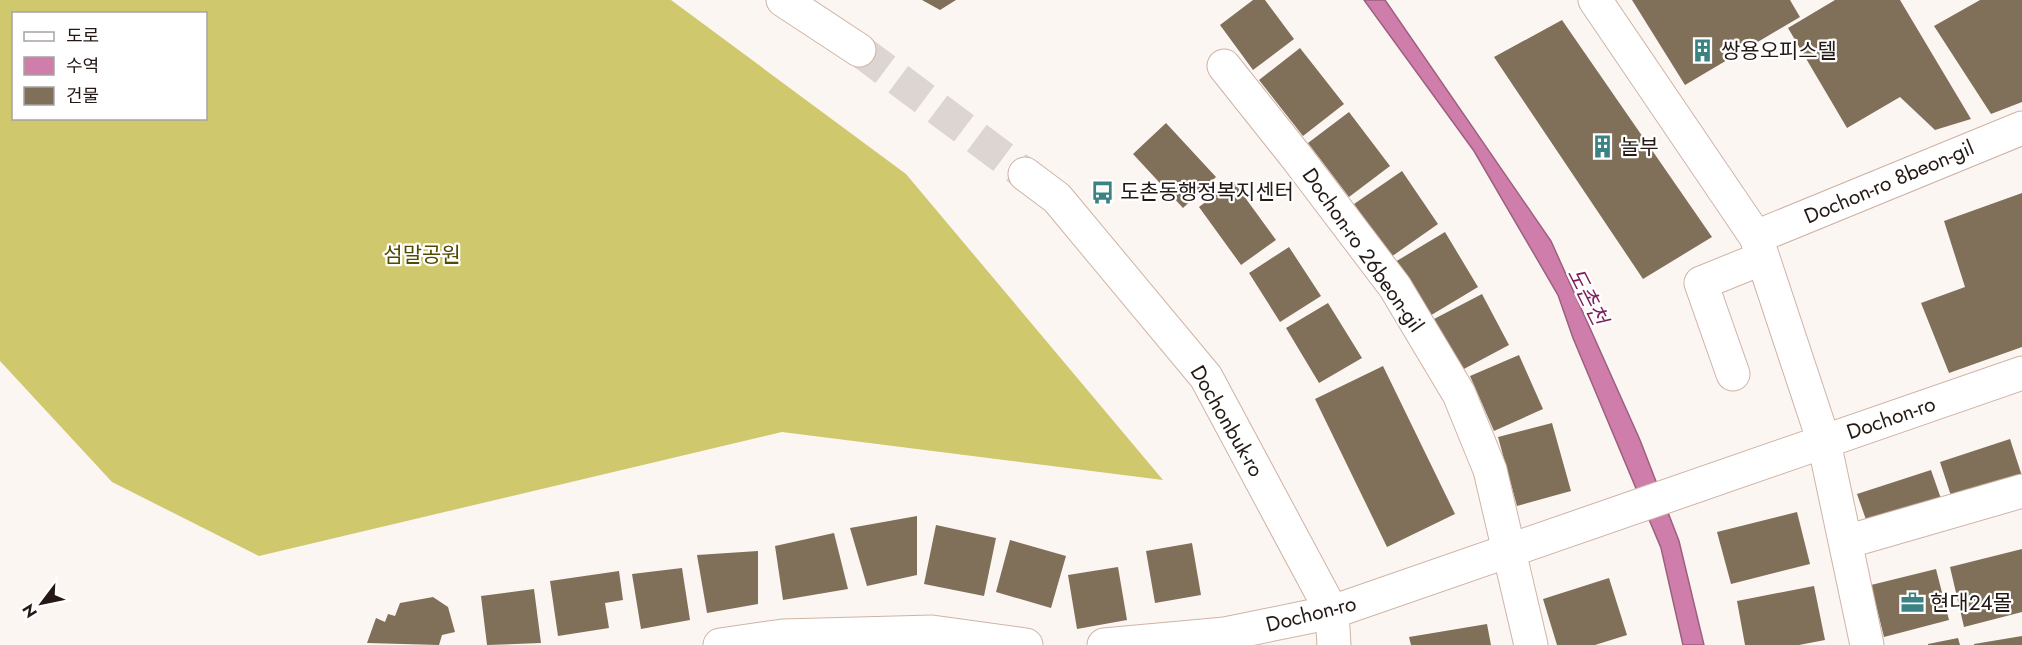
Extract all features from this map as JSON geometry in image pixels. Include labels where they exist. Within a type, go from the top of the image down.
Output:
[{"type":"street","points":[[783,0],[859,50]]},
{"type":"street","points":[[1595,0],[1760,248],[1824,442],[1867,645]]},
{"type":"street","name":"Dochon-ro 26beon-gil","points":[[1224,66],[1395,287],[1459,394],[1490,470],[1511,550]]},
{"type":"street","name":"Dochon-ro 8beon-gil","points":[[1733,374],[1701,283],[1760,248],[2022,128]]},
{"type":"street","name":"Dochonbuk-ro","points":[[1024,174],[1057,198],[1206,376],[1332,612],[1334,645]]},
{"type":"street","name":"Dochon-ro","points":[[1104,645],[1171,642],[1225,634],[1332,612],[2022,373]]},
{"type":"street","points":[[1846,542],[2022,491]]},
{"type":"street","points":[[1511,550],[1531,645]]},
{"type":"street","points":[[720,645],[783,636],[932,632],[1026,645]]},
{"type":"green space","name":"섬말공원","points":[[0,0],[671,0],[906,174],[1163,480],[782,432],[259,556],[112,482],[0,361]]},
{"type":"water","points":[[1364,0],[1385,0],[1551,241],[1640,440],[1679,541],[1704,645],[1683,645],[1661,548],[1573,338],[1558,295],[1474,151]]},
{"type":"building","points":[[922,0],[956,0],[940,10]]},
{"type":"building","points":[[1253,0],[1265,0],[1294,39],[1253,70],[1220,25]]},
{"type":"building","name":"쌍용오피스텔","points":[[1632,0],[1790,0],[1800,17],[1685,85]]},
{"type":"building","points":[[1835,0],[1900,0],[1971,119],[1935,130],[1900,97],[1847,128],[1788,28]]},
{"type":"building","points":[[1980,0],[2022,0],[2022,102],[1991,114],[1934,26]]},
{"type":"building","name":"놀부","points":[[1562,20],[1712,237],[1643,279],[1494,57]]},
{"type":"building","points":[[1300,48],[1344,104],[1303,136],[1259,80]]},
{"type":"building","points":[[1349,112],[1390,166],[1349,197],[1308,143]]},
{"type":"building","points":[[1166,123],[1216,177],[1183,208],[1133,154]]},
{"type":"building","points":[[1402,171],[1438,224],[1391,257],[1354,204]]},
{"type":"building","points":[[1233,181],[1276,240],[1241,265],[1199,207]]},
{"type":"building","points":[[2022,193],[2022,347],[1949,373],[1921,303],[1965,287],[1944,221]]},
{"type":"building","points":[[1445,232],[1478,287],[1428,317],[1395,262]]},
{"type":"building","points":[[1289,247],[1321,296],[1280,322],[1249,273]]},
{"type":"building","points":[[1482,294],[1509,345],[1462,370],[1434,319]]},
{"type":"building","points":[[1328,303],[1362,358],[1319,383],[1286,328]]},
{"type":"building","points":[[1519,355],[1543,409],[1494,431],[1470,376]]},
{"type":"building","points":[[1383,366],[1455,514],[1387,547],[1315,399]]},
{"type":"building","points":[[1552,423],[1571,491],[1517,506],[1498,437]]},
{"type":"building","points":[[2010,439],[2022,476],[1955,508],[1940,462]]},
{"type":"building","points":[[1931,470],[1945,510],[1871,534],[1857,494]]},
{"type":"building","points":[[1797,512],[1810,564],[1731,584],[1717,532]]},
{"type":"building","points":[[917,516],[917,575],[867,586],[850,528]]},
{"type":"building","points":[[936,525],[996,538],[984,596],[924,584]]},
{"type":"building","points":[[834,533],[848,589],[783,600],[775,546]]},
{"type":"building","points":[[1010,540],[1066,556],[1051,608],[996,592]]},
{"type":"building","points":[[1192,543],[1201,595],[1155,603],[1146,551]]},
{"type":"building","points":[[2022,549],[2022,612],[1964,627],[1950,567]]},
{"type":"building","points":[[758,551],[758,604],[707,613],[697,555]]},
{"type":"building","points":[[1118,567],[1127,620],[1077,629],[1068,575]]},
{"type":"building","points":[[682,568],[690,620],[641,629],[632,574]]},
{"type":"building","points":[[1936,569],[1949,620],[1884,637],[1871,585]]},
{"type":"building","points":[[619,571],[623,600],[605,603],[609,628],[558,636],[550,581]]},
{"type":"building","points":[[1609,578],[1627,635],[1595,645],[1557,645],[1543,599]]},
{"type":"building","points":[[1814,586],[1825,640],[1799,645],[1745,645],[1737,601]]},
{"type":"building","points":[[534,589],[541,643],[487,645],[481,596]]},
{"type":"building","points":[[433,597],[448,607],[455,632],[442,635],[439,645],[367,643],[376,618],[385,622],[388,614],[395,616],[400,603]]},
{"type":"building","points":[[1487,624],[1491,645],[1411,645],[1409,637]]},
{"type":"building","points":[[2022,636],[2022,645],[1974,645],[1974,644]]},
{"type":"building","points":[[1958,638],[1960,645],[1928,645],[1928,644]]},
{"type":"tunnel","points":[[859,50],[1025,174]]},
{"type":"place","name":"쌍용오피스텔","points":[[1703,51]]},
{"type":"place","name":"놀부","points":[[1602,147]]},
{"type":"place","name":"도촌동행정복지센터","points":[[1102,192]]},
{"type":"place","name":"현대24몰","points":[[1912,603]]},
{"type":"water label","name":"도촌천","points":[[1588,296]]}]
